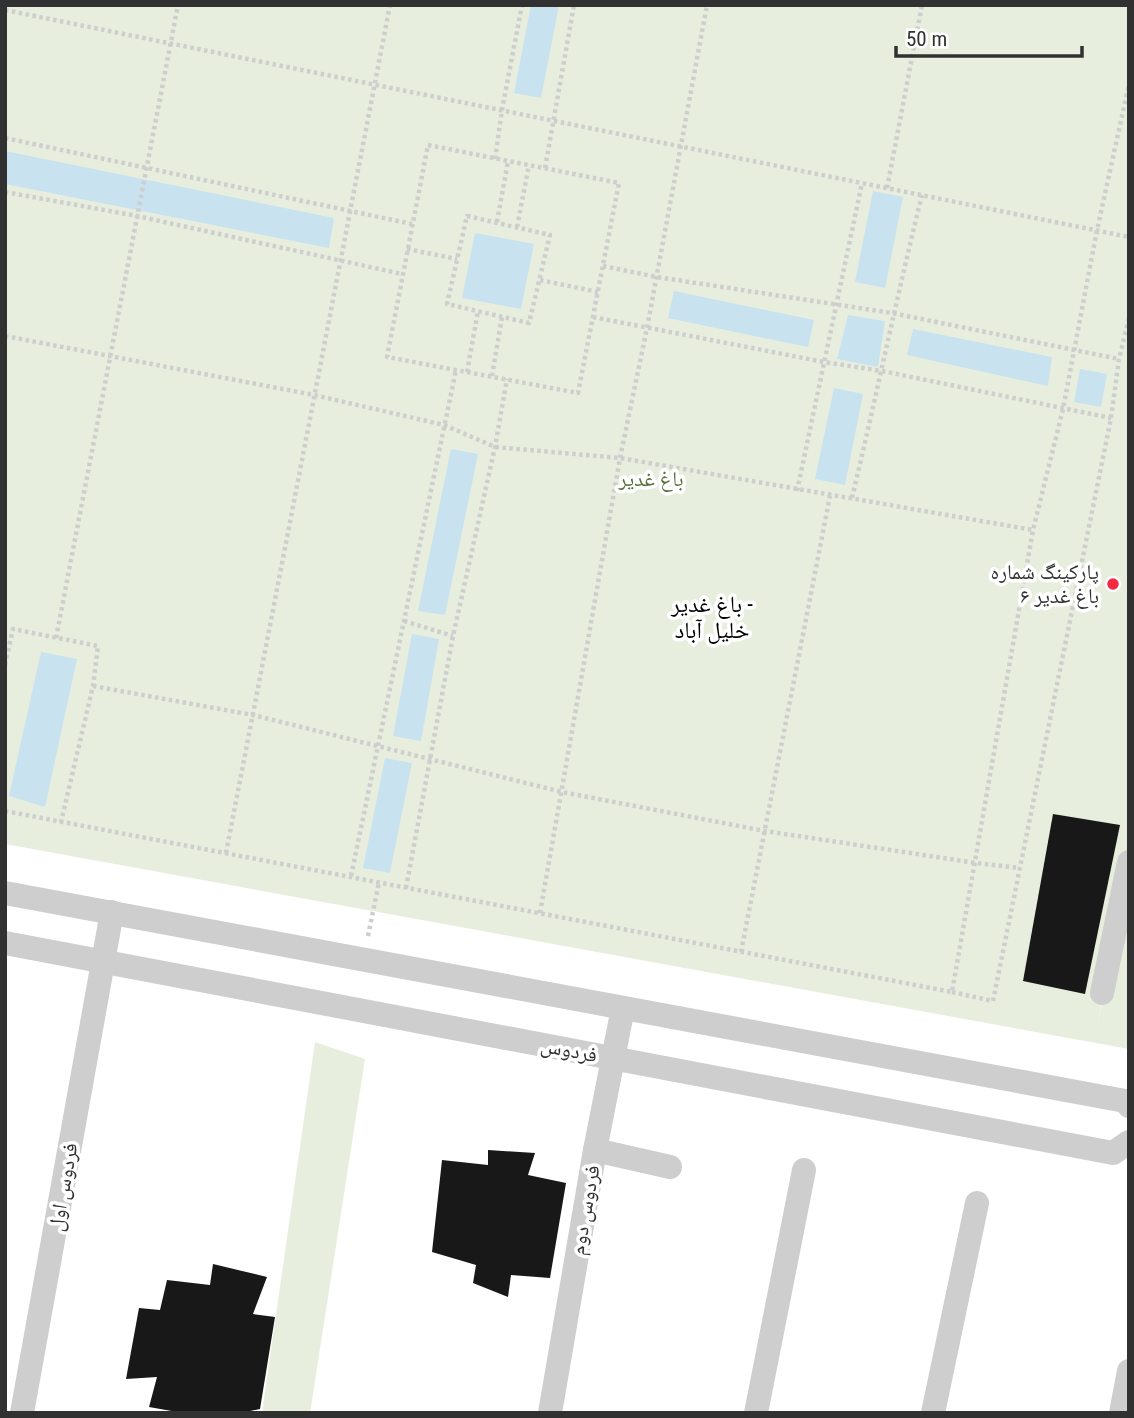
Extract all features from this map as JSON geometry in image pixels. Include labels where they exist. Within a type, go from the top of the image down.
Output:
[{"type":"street","points":[[1102,993],[1129,862]]},
{"type":"street","points":[[5,893],[1125,1101],[1129,1106]]},
{"type":"street","name":"فردوس اول","points":[[22,1413],[111,912]]},
{"type":"street","name":"فردوس","points":[[5,943],[1113,1153],[1129,1142]]},
{"type":"street","name":"فردوس دوم","points":[[550,1413],[595,1150],[623,1008]]},
{"type":"street","points":[[595,1150],[670,1167]]},
{"type":"street","points":[[756,1413],[804,1170]]},
{"type":"street","points":[[933,1413],[976,1203]]},
{"type":"street","points":[[1121,1413],[1129,1371]]},
{"type":"path","points":[[56,638],[178,5]]},
{"type":"path","points":[[226,853],[390,5]]},
{"type":"path","points":[[495,159],[522,5]]},
{"type":"path","points":[[545,168],[574,5]]},
{"type":"path","points":[[540,914],[620,458],[657,277],[707,5]]},
{"type":"path","points":[[887,188],[922,5]]},
{"type":"path","points":[[5,10],[1129,237]]},
{"type":"path","points":[[952,992],[1033,530],[1063,409],[1097,230],[1129,84]]},
{"type":"path","points":[[5,138],[412,224]]},
{"type":"path","points":[[428,145],[508,161],[619,183],[578,393],[387,357],[428,145]]},
{"type":"path","points":[[497,222],[508,161]]},
{"type":"path","points":[[517,227],[529,164]]},
{"type":"path","points":[[797,491],[862,183]]},
{"type":"path","points":[[5,192],[137,216],[402,274]]},
{"type":"path","points":[[852,498],[882,371],[892,313],[922,195]]},
{"type":"path","points":[[467,216],[497,222],[550,235],[530,323],[447,304],[467,216]]},
{"type":"path","points":[[407,249],[457,259]]},
{"type":"path","points":[[603,266],[657,277],[892,313],[1119,359]]},
{"type":"path","points":[[540,280],[598,292]]},
{"type":"path","points":[[467,372],[478,311]]},
{"type":"path","points":[[492,376],[502,317]]},
{"type":"path","points":[[593,317],[882,371],[1111,418]]},
{"type":"path","points":[[5,811],[993,1001],[1129,318]]},
{"type":"path","points":[[5,336],[314,395],[444,425],[495,447],[620,458],[797,491],[1033,530]]},
{"type":"path","points":[[351,876],[456,370]]},
{"type":"path","points":[[406,888],[453,636],[495,447],[507,379]]},
{"type":"path","points":[[741,952],[830,495]]},
{"type":"path","points":[[404,621],[453,636]]},
{"type":"path","points":[[5,664],[13,629],[98,646],[93,686],[61,822]]},
{"type":"path","points":[[93,686],[253,715],[562,792],[765,831],[976,863],[1020,867]]},
{"type":"path","points":[[363,959],[379,882]]},
{"type":"green space","name":"باغ غدیر","points":[[5,5],[1129,5],[1129,862],[1097,1025],[1129,878],[1129,1049],[5,844]]},
{"type":"green space","points":[[315,1042],[365,1059],[310,1413],[262,1413]]},
{"type":"water","points":[[531,5],[559,5],[541,98],[514,93]]},
{"type":"water","points":[[5,151],[334,218],[329,248],[5,184]]},
{"type":"water","points":[[873,191],[903,197],[885,288],[855,282]]},
{"type":"water","points":[[475,233],[534,244],[521,309],[462,298]]},
{"type":"water","points":[[674,291],[814,320],[808,347],[668,318]]},
{"type":"water","points":[[848,315],[885,321],[878,367],[837,359]]},
{"type":"water","points":[[913,329],[1052,357],[1048,386],[907,355]]},
{"type":"water","points":[[1080,369],[1107,374],[1101,407],[1074,402]]},
{"type":"water","points":[[834,388],[863,394],[845,485],[815,479]]},
{"type":"water","points":[[451,449],[478,454],[445,615],[418,611]]},
{"type":"water","points":[[412,634],[439,639],[421,741],[393,736]]},
{"type":"water","points":[[41,652],[77,659],[45,807],[9,796]]},
{"type":"water","points":[[385,758],[412,763],[390,873],[363,868]]},
{"type":"building","points":[[1053,814],[1120,825],[1085,994],[1023,981]]},
{"type":"building","points":[[488,1150],[535,1153],[528,1175],[566,1183],[550,1278],[511,1275],[508,1297],[473,1283],[476,1265],[432,1252],[442,1160],[488,1165]]},
{"type":"building","points":[[213,1264],[267,1277],[253,1314],[275,1317],[260,1409],[241,1413],[183,1413],[149,1407],[157,1377],[126,1379],[139,1308],[160,1310],[167,1280],[210,1285]]},
{"type":"place","name":"پارکینگ شماره ۶ باغ غدیر","points":[[1113,584]]},
{"type":"district","name":"باغ غدیر - خلیل آباد","points":[[712,617]]}]
